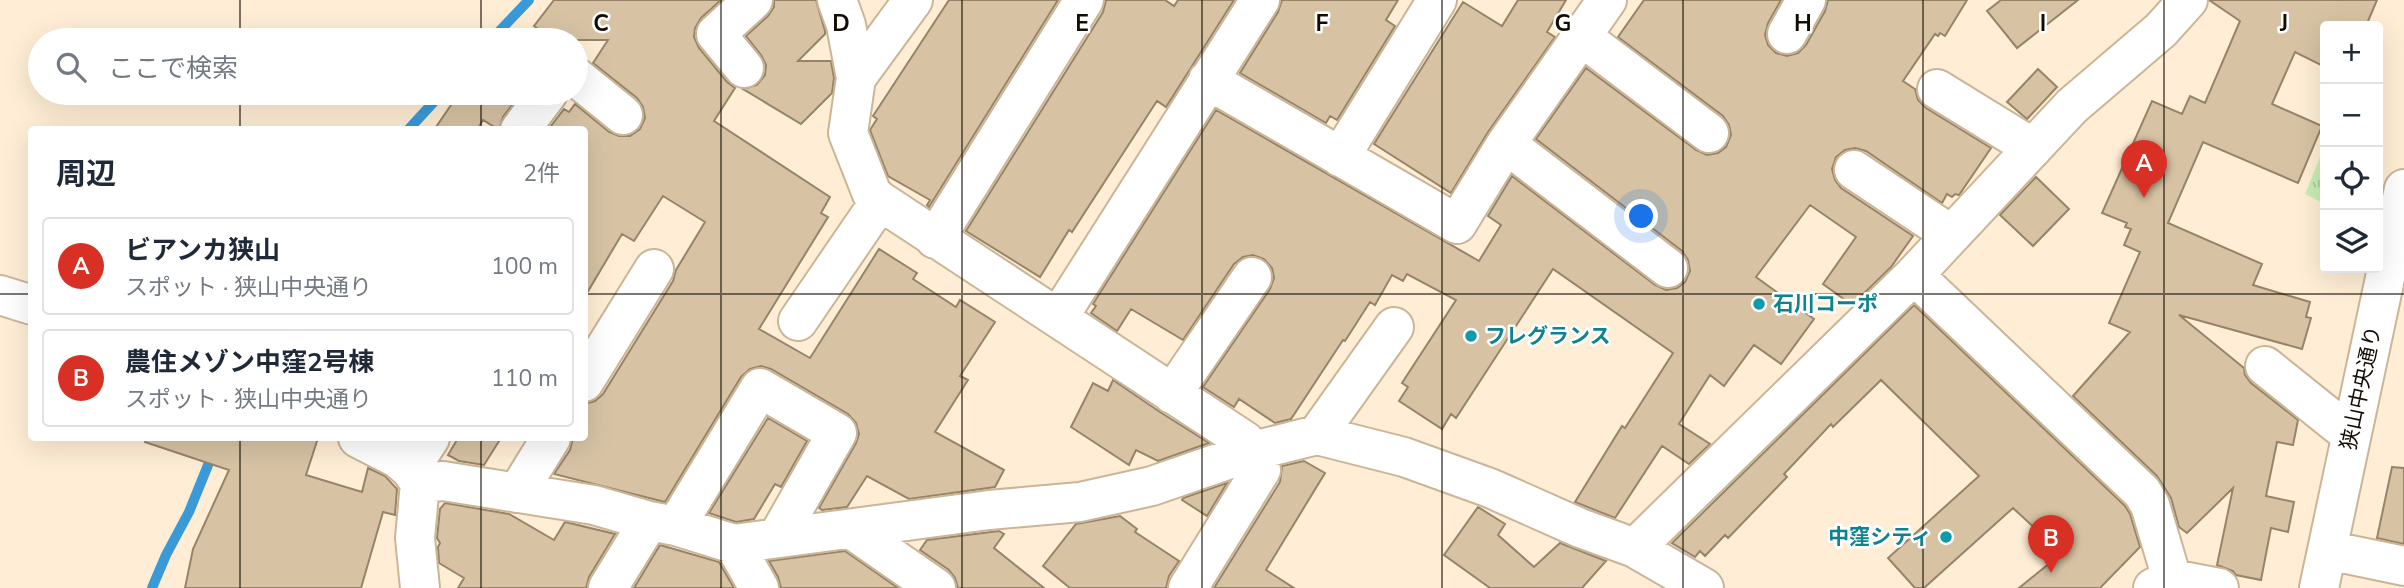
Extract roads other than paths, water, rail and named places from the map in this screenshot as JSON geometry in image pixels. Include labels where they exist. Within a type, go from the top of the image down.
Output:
[{"type":"street","points":[[744,68],[716,34],[753,0]]},
{"type":"street","points":[[837,0],[846,24],[856,78],[848,133],[872,194],[935,239],[1245,441],[1253,451],[1261,470],[1188,588]]},
{"type":"street","points":[[856,78],[913,0]]},
{"type":"street","points":[[935,239],[1084,0]]},
{"type":"street","points":[[1058,318],[1260,0]]},
{"type":"street","points":[[1340,157],[1437,0]]},
{"type":"street","points":[[1208,80],[1457,224],[1506,145],[1607,0]]},
{"type":"street","points":[[1787,34],[1806,0]]},
{"type":"street","points":[[1634,548],[1914,275],[2072,106],[2161,30],[2188,0]]},
{"type":"street","points":[[1582,37],[1709,133]]},
{"type":"street","points":[[588,87],[623,115]]},
{"type":"street","points":[[1937,89],[2033,148]]},
{"type":"street","points":[[523,126],[539,105]]},
{"type":"street","points":[[1506,145],[1668,268]]},
{"type":"street","points":[[1854,170],[1950,234]]},
{"type":"street","name":"狭山中央通り","points":[[2319,588],[2404,189]]},
{"type":"street","points":[[798,321],[880,201]]},
{"type":"street","points":[[588,376],[654,269]]},
{"type":"street","points":[[1914,275],[2142,492],[2150,505],[2162,584],[2219,588]]},
{"type":"street","points":[[1172,394],[1252,277]]},
{"type":"street","points":[[0,295],[28,304]]},
{"type":"street","points":[[1317,435],[1394,327]]},
{"type":"street","points":[[2265,366],[2351,435]]},
{"type":"street","points":[[608,588],[662,524],[760,388],[837,433],[777,538]]},
{"type":"street","points":[[364,441],[397,458],[420,463],[443,481],[594,505],[734,544],[989,510],[1080,502],[1152,486],[1253,451],[1317,435],[1378,449],[1490,488],[1580,528],[1634,548],[1704,588]]},
{"type":"street","points":[[517,493],[549,441]]},
{"type":"street","points":[[420,463],[415,538],[420,588]]},
{"type":"street","points":[[852,529],[936,588]]},
{"type":"street","points":[[734,544],[759,588]]},
{"type":"street","points":[[2327,550],[2404,566]]},
{"type":"waterway","points":[[502,28],[529,0]]},
{"type":"waterway","points":[[412,126],[431,105]]},
{"type":"waterway","points":[[152,588],[189,512],[218,441]]},
{"type":"place","name":"ビアンカ狭山","points":[[2144,198]]},
{"type":"place","name":"石川コーポ","points":[[1759,304]]},
{"type":"place","name":"フレグランス","points":[[1471,336]]},
{"type":"place","name":"中窪シティ","points":[[1946,537]]},
{"type":"place","name":"農住メゾン中窪2号棟","points":[[2051,573]]}]
